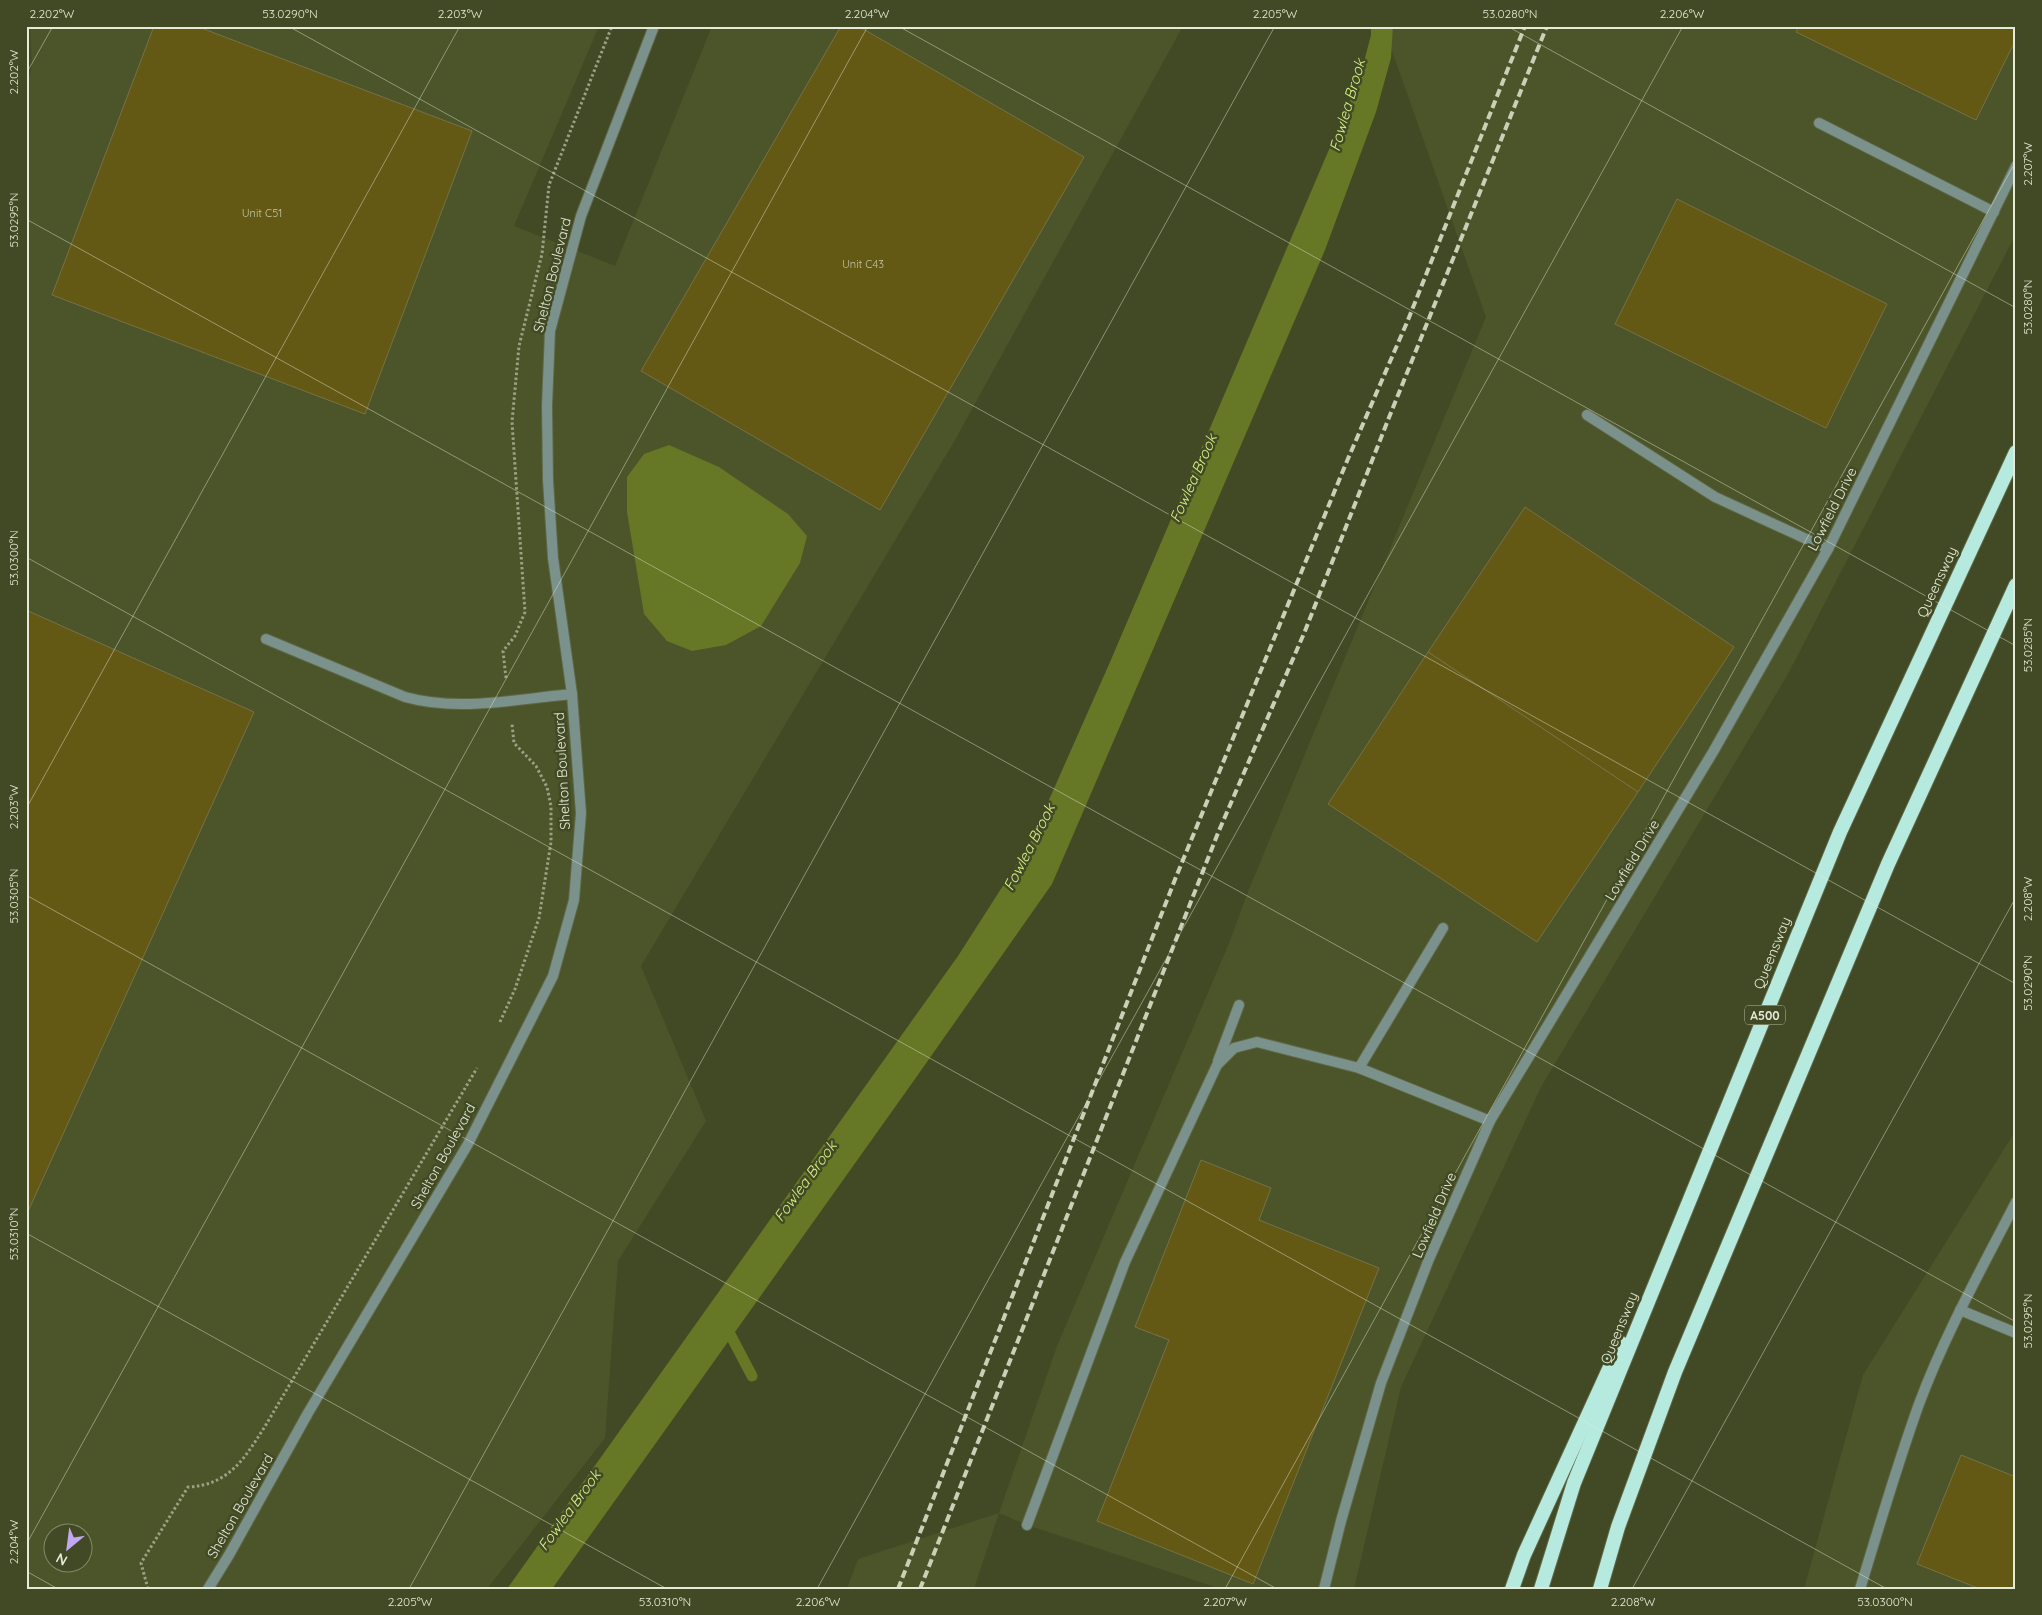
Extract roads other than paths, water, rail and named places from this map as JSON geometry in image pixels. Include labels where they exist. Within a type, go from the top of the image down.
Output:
[{"type":"highway","name":"Queensway","points":[[1541,1589],[1574,1484],[1840,832],[2016,452]]},
{"type":"highway","points":[[1600,1589],[1618,1528],[1675,1372],[1888,864],[2016,585]]},
{"type":"highway","points":[[1512,1589],[1524,1555],[1703,1165]]},
{"type":"highway","points":[[1605,1589],[1618,1528]]},
{"type":"street","name":"Shelton Boulevard","points":[[208,1589],[313,1405],[468,1144],[553,976],[574,900],[580,822],[572,694],[554,558],[548,480],[547,406],[550,331],[581,216],[654,26]]},
{"type":"street","points":[[1818,123],[1994,212]]},
{"type":"street","name":"Lowfield Drive","points":[[1324,1589],[1341,1521],[1381,1383],[1430,1259],[1490,1121],[1713,752],[1828,549],[2016,166]]},
{"type":"street","points":[[1587,415],[1714,497],[1828,549]]},
{"type":"street","points":[[266,639],[404,697],[424,702],[460,704],[572,694]]},
{"type":"street","points":[[1359,1068],[1443,928]]},
{"type":"street","points":[[1027,1525],[1125,1262],[1217,1065],[1239,1005]]},
{"type":"street","points":[[1217,1065],[1234,1048],[1257,1042],[1359,1068],[1490,1121]]},
{"type":"street","points":[[1860,1589],[1920,1403],[1960,1310],[2016,1202]]},
{"type":"street","points":[[1960,1310],[2016,1333]]},
{"type":"water","name":"Fowlea Brook","points":[[1371,26],[1393,26],[1391,58],[1376,112],[1325,250],[1052,884],[552,1589],[507,1589],[958,956],[1029,845],[1110,662],[1360,77],[1371,35]]},
{"type":"water","points":[[669,445],[719,467],[788,514],[807,536],[800,563],[761,626],[726,645],[692,651],[667,641],[644,614],[627,512],[627,477],[644,454]]},
{"type":"waterway","points":[[723,1325],[731,1336],[752,1376]]},
{"type":"railway","points":[[898,1589],[1176,877],[1347,461],[1408,320],[1525,26]]},
{"type":"railway","points":[[920,1589],[1218,833],[1305,631],[1547,26]]}]
